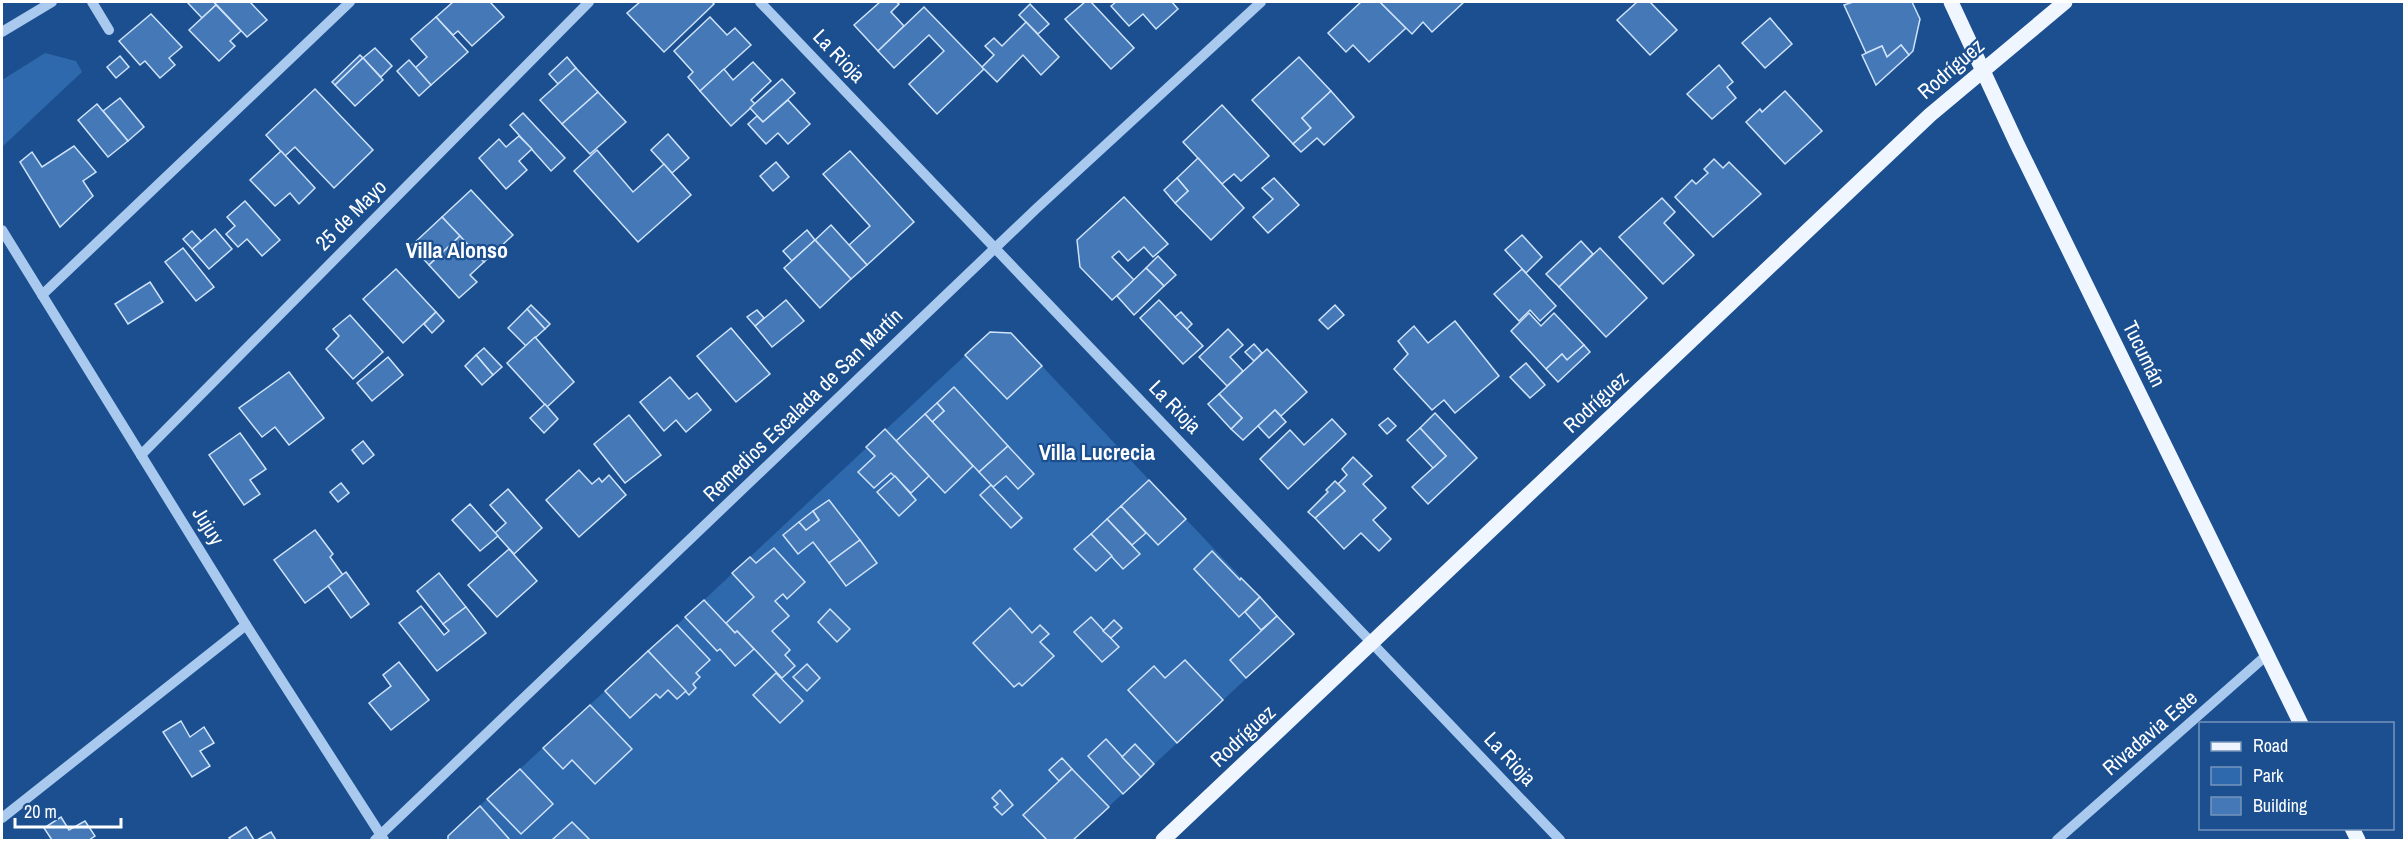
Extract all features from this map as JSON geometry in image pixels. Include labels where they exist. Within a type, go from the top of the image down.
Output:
[{"type":"main road","name":"Tucumán","points":[[1951,2],[2017,144],[2301,722]]},
{"type":"main road","name":"Rodríguez","points":[[1163,840],[1930,115],[2065,2]]},
{"type":"street","points":[[2,32],[52,2]]},
{"type":"street","points":[[92,2],[109,30]]},
{"type":"street","points":[[42,295],[350,2]]},
{"type":"street","name":"25 de Mayo","points":[[141,455],[589,2]]},
{"type":"street","name":"La Rioja","points":[[760,2],[1560,840]]},
{"type":"street","name":"Remedios Escalada de San Martín","points":[[380,839],[1036,208],[1262,2]]},
{"type":"street","name":"Jujuy","points":[[2,230],[380,839]]},
{"type":"street","points":[[2,818],[246,625]]},
{"type":"street","name":"Rivadavia Este","points":[[2057,840],[2268,654]]},
{"type":"green space","points":[[45,53],[76,61],[82,72],[2,147],[2,80]]},
{"type":"green space","points":[[990,332],[1011,333],[1294,634],[1073,840],[448,840],[448,835],[704,600]]},
{"type":"building","points":[[187,2],[214,2],[216,5],[202,18]]},
{"type":"building","points":[[214,2],[250,2],[267,20],[247,37]]},
{"type":"building","points":[[453,2],[490,2],[504,17],[472,46],[458,31],[453,35],[436,17]]},
{"type":"building","points":[[640,2],[712,2],[714,4],[664,52],[627,13]]},
{"type":"building","points":[[880,2],[899,4],[891,12],[904,26],[878,51],[854,25]]},
{"type":"building","points":[[1085,2],[1091,2],[1134,48],[1111,69],[1065,19]]},
{"type":"building","points":[[1116,2],[1172,2],[1178,9],[1156,29],[1143,14],[1129,26],[1111,6]]},
{"type":"building","points":[[1361,2],[1380,2],[1406,28],[1369,62],[1353,45],[1346,52],[1328,33]]},
{"type":"building","points":[[1380,2],[1464,2],[1432,32],[1423,22],[1412,34]]},
{"type":"building","points":[[1637,2],[1650,2],[1677,30],[1650,55],[1617,20]]},
{"type":"building","points":[[1853,2],[1912,2],[1920,19],[1913,51],[1909,55],[1901,45],[1887,57],[1882,46],[1866,53],[1844,5]]},
{"type":"building","points":[[1030,4],[1049,24],[1038,34],[1019,15]]},
{"type":"building","points":[[216,5],[241,31],[230,41],[235,46],[219,61],[189,30]]},
{"type":"building","points":[[924,7],[984,69],[937,114],[909,84],[944,51],[929,35],[894,68],[878,51]]},
{"type":"building","points":[[151,14],[182,47],[169,58],[175,65],[160,78],[145,61],[140,65],[119,41]]},
{"type":"building","points":[[436,17],[468,52],[431,85],[415,68],[427,57],[411,39]]},
{"type":"building","points":[[710,17],[727,35],[735,28],[751,45],[700,91],[688,77],[693,72],[674,51]]},
{"type":"building","points":[[1770,18],[1792,44],[1765,68],[1742,43]]},
{"type":"building","points":[[1026,22],[1059,57],[1041,75],[1023,55],[997,82],[982,67],[994,55],[985,46],[994,38],[1002,46]]},
{"type":"building","points":[[1901,45],[1909,55],[1876,85],[1862,55],[1882,46],[1887,57]]},
{"type":"building","points":[[375,48],[392,66],[381,77],[363,58]]},
{"type":"building","points":[[360,55],[363,58],[335,85],[332,82]]},
{"type":"building","points":[[120,56],[129,67],[116,78],[107,67]]},
{"type":"building","points":[[567,57],[576,68],[558,84],[549,74]]},
{"type":"building","points":[[1299,57],[1331,91],[1302,118],[1311,128],[1293,144],[1252,100]]},
{"type":"building","points":[[363,58],[383,80],[355,106],[335,85]]},
{"type":"building","points":[[409,60],[431,85],[419,96],[397,71]]},
{"type":"building","points":[[753,62],[771,81],[751,100],[755,104],[731,126],[700,91],[724,69],[733,80]]},
{"type":"building","points":[[1719,65],[1733,82],[1727,87],[1736,98],[1712,119],[1687,94]]},
{"type":"building","points":[[576,68],[598,92],[562,124],[540,100]]},
{"type":"building","points":[[782,79],[795,93],[763,122],[750,108]]},
{"type":"building","points":[[315,89],[373,150],[334,188],[295,147],[285,156],[266,135]]},
{"type":"building","points":[[1331,91],[1354,117],[1324,145],[1317,138],[1301,152],[1293,144],[1311,128],[1302,118]]},
{"type":"building","points":[[1785,91],[1822,131],[1785,164],[1746,122],[1760,109],[1762,112]]},
{"type":"building","points":[[598,92],[626,122],[590,154],[562,124]]},
{"type":"building","points":[[120,98],[144,127],[128,141],[103,111]]},
{"type":"building","points":[[788,100],[810,124],[788,144],[778,133],[766,144],[748,124],[757,116],[763,122]]},
{"type":"building","points":[[97,104],[128,141],[108,157],[78,120]]},
{"type":"building","points":[[1222,105],[1269,156],[1241,181],[1234,174],[1222,184],[1183,142]]},
{"type":"building","points":[[523,113],[565,158],[551,171],[510,125]]},
{"type":"building","points":[[668,134],[689,158],[672,173],[651,150]]},
{"type":"building","points":[[519,136],[532,149],[519,161],[527,170],[506,189],[479,158],[499,139],[506,147]]},
{"type":"building","points":[[74,146],[96,172],[83,181],[93,196],[60,227],[20,162],[32,152],[42,167]]},
{"type":"building","points":[[597,150],[633,192],[664,164],[691,195],[638,242],[574,171]]},
{"type":"building","points":[[281,151],[315,188],[299,204],[290,193],[275,206],[250,180]]},
{"type":"building","points":[[850,151],[914,222],[867,265],[849,245],[870,226],[823,174]]},
{"type":"building","points":[[1198,158],[1244,208],[1211,240],[1175,203],[1188,191],[1177,178]]},
{"type":"building","points":[[1714,159],[1723,168],[1729,162],[1761,194],[1713,237],[1675,197],[1692,180],[1696,184],[1708,173],[1704,169]]},
{"type":"building","points":[[776,162],[789,177],[773,191],[760,176]]},
{"type":"building","points":[[1177,178],[1188,191],[1175,203],[1164,190]]},
{"type":"building","points":[[1274,178],[1299,205],[1268,233],[1253,217],[1273,199],[1262,188]]},
{"type":"building","points":[[471,190],[513,235],[484,262],[442,217]]},
{"type":"building","points":[[1124,197],[1168,244],[1153,257],[1144,247],[1128,261],[1119,251],[1112,257],[1134,280],[1112,300],[1080,267],[1077,240]]},
{"type":"building","points":[[1662,198],[1675,212],[1664,223],[1694,255],[1663,284],[1619,237]]},
{"type":"building","points":[[245,201],[280,240],[262,256],[247,239],[238,247],[226,234],[235,226],[227,217]]},
{"type":"building","points":[[442,217],[460,236],[429,265],[411,246]]},
{"type":"building","points":[[831,225],[867,265],[851,279],[815,240]]},
{"type":"building","points":[[215,229],[232,249],[209,269],[192,249]]},
{"type":"building","points":[[807,230],[815,240],[792,261],[783,251]]},
{"type":"building","points":[[192,231],[201,241],[192,249],[183,239]]},
{"type":"building","points":[[1522,235],[1542,257],[1526,273],[1505,250]]},
{"type":"building","points":[[460,236],[484,262],[470,275],[477,282],[459,298],[429,265]]},
{"type":"building","points":[[815,240],[851,279],[820,308],[784,268]]},
{"type":"building","points":[[1581,241],[1593,254],[1559,287],[1546,274]]},
{"type":"building","points":[[183,248],[214,287],[196,301],[165,262]]},
{"type":"building","points":[[1600,248],[1647,298],[1606,337],[1559,287]]},
{"type":"building","points":[[1158,256],[1176,275],[1164,286],[1146,268]]},
{"type":"building","points":[[1146,268],[1164,286],[1134,315],[1117,296]]},
{"type":"building","points":[[396,269],[436,312],[403,343],[363,299]]},
{"type":"building","points":[[1522,269],[1556,306],[1540,321],[1530,310],[1519,321],[1494,294]]},
{"type":"building","points":[[150,282],[163,302],[128,324],[115,304]]},
{"type":"building","points":[[786,300],[804,321],[772,347],[755,326]]},
{"type":"building","points":[[1159,300],[1203,346],[1183,364],[1140,318]]},
{"type":"building","points":[[531,305],[550,324],[545,329],[527,309]]},
{"type":"building","points":[[1335,305],[1344,315],[1328,329],[1319,320]]},
{"type":"building","points":[[527,309],[545,329],[526,346],[508,328]]},
{"type":"building","points":[[757,310],[764,318],[755,326],[747,317]]},
{"type":"building","points":[[436,312],[444,321],[432,333],[424,324]]},
{"type":"building","points":[[1181,312],[1192,324],[1187,329],[1175,317]]},
{"type":"building","points":[[1529,313],[1541,326],[1554,313],[1584,345],[1567,360],[1562,354],[1546,369],[1511,331]]},
{"type":"building","points":[[350,315],[383,352],[353,379],[326,349],[339,336],[333,329]]},
{"type":"building","points":[[1455,321],[1499,376],[1455,413],[1444,400],[1432,410],[1394,369],[1408,354],[1398,341],[1414,326],[1428,343]]},
{"type":"building","points":[[731,328],[770,374],[736,402],[697,356]]},
{"type":"building","points":[[1228,329],[1243,345],[1230,357],[1243,371],[1227,386],[1199,357]]},
{"type":"building","points":[[990,332],[1011,333],[1042,366],[1007,399],[965,355]]},
{"type":"building","points":[[535,337],[574,382],[547,407],[507,363]]},
{"type":"building","points":[[1254,344],[1262,353],[1254,361],[1245,352]]},
{"type":"building","points":[[1584,345],[1590,352],[1558,382],[1546,369],[1562,354],[1567,360]]},
{"type":"building","points":[[484,348],[502,367],[493,375],[476,355]]},
{"type":"building","points":[[1267,349],[1307,392],[1281,416],[1275,410],[1243,440],[1231,429],[1242,418],[1219,394]]},
{"type":"building","points":[[476,355],[493,375],[482,385],[465,366]]},
{"type":"building","points":[[388,357],[403,375],[372,401],[357,383]]},
{"type":"building","points":[[1526,363],[1545,385],[1530,398],[1510,377]]},
{"type":"building","points":[[289,372],[324,418],[289,445],[275,427],[262,437],[239,408]]},
{"type":"building","points":[[670,377],[689,399],[697,393],[711,410],[686,432],[676,420],[664,431],[640,402]]},
{"type":"building","points":[[954,387],[1008,446],[979,472],[932,422],[944,411],[937,403]]},
{"type":"building","points":[[1219,394],[1242,418],[1231,429],[1208,404]]},
{"type":"building","points":[[937,403],[944,411],[932,422],[925,414]]},
{"type":"building","points":[[545,404],[558,419],[544,433],[530,418]]},
{"type":"building","points":[[1275,410],[1286,422],[1269,438],[1258,426]]},
{"type":"building","points":[[1435,413],[1477,458],[1428,504],[1412,487],[1446,456],[1420,428]]},
{"type":"building","points":[[925,414],[973,466],[945,493],[896,441]]},
{"type":"building","points":[[629,415],[661,455],[625,483],[594,444]]},
{"type":"building","points":[[1388,418],[1396,426],[1387,434],[1379,425]]},
{"type":"building","points":[[1332,419],[1346,434],[1288,489],[1260,459],[1290,430],[1304,445]]},
{"type":"building","points":[[1420,428],[1446,456],[1433,468],[1407,440]]},
{"type":"building","points":[[885,429],[929,476],[911,493],[891,473],[874,488],[858,472],[875,456],[866,447]]},
{"type":"building","points":[[240,433],[266,469],[250,480],[260,494],[244,505],[209,455]]},
{"type":"building","points":[[363,441],[374,455],[363,464],[352,450]]},
{"type":"building","points":[[1008,446],[1034,474],[1018,489],[1006,476],[993,487],[979,472]]},
{"type":"building","points":[[1353,457],[1372,476],[1363,484],[1386,508],[1373,520],[1391,539],[1379,551],[1361,533],[1344,549],[1315,518],[1345,491],[1338,484],[1347,475],[1342,469]]},
{"type":"building","points":[[579,470],[592,484],[599,478],[602,482],[609,475],[626,495],[579,537],[546,500]]},
{"type":"building","points":[[895,476],[916,500],[899,516],[877,492]]},
{"type":"building","points":[[1149,480],[1186,519],[1158,545],[1121,506]]},
{"type":"building","points":[[1335,481],[1345,491],[1315,518],[1308,512],[1328,492],[1326,490]]},
{"type":"building","points":[[341,483],[349,493],[338,502],[330,492]]},
{"type":"building","points":[[991,485],[1022,518],[1011,528],[980,495]]},
{"type":"building","points":[[508,489],[542,528],[514,554],[495,533],[506,523],[490,505]]},
{"type":"building","points":[[829,500],[860,540],[829,563],[813,542],[798,554],[783,535],[799,522],[806,530],[819,520],[813,511]]},
{"type":"building","points":[[470,504],[498,536],[480,551],[452,520]]},
{"type":"building","points":[[1121,506],[1146,533],[1132,545],[1107,519]]},
{"type":"building","points":[[813,511],[819,520],[806,530],[799,522]]},
{"type":"building","points":[[1107,519],[1140,554],[1123,569],[1091,534]]},
{"type":"building","points":[[315,530],[333,554],[330,557],[343,575],[305,603],[274,560]]},
{"type":"building","points":[[1091,534],[1112,556],[1096,571],[1074,549]]},
{"type":"building","points":[[860,540],[877,563],[846,586],[829,563]]},
{"type":"building","points":[[774,548],[805,582],[787,599],[783,594],[775,601],[789,616],[772,631],[790,650],[785,655],[795,666],[782,678],[737,631],[735,633],[726,623],[754,597],[732,573],[750,557],[756,563]]},
{"type":"building","points":[[509,549],[537,581],[497,617],[468,585]]},
{"type":"building","points":[[1212,551],[1260,597],[1239,617],[1194,569]]},
{"type":"building","points":[[346,572],[369,604],[351,618],[328,586]]},
{"type":"building","points":[[439,573],[466,607],[443,624],[417,591]]},
{"type":"building","points":[[1260,597],[1277,616],[1261,630],[1245,612]]},
{"type":"building","points":[[704,600],[735,633],[737,631],[754,649],[735,666],[720,649],[717,651],[685,617]]},
{"type":"building","points":[[421,606],[444,635],[449,631],[443,624],[466,607],[486,633],[437,671],[399,623]]},
{"type":"building","points":[[1010,608],[1032,633],[1040,625],[1049,634],[1040,642],[1054,656],[1022,686],[1019,683],[1014,687],[973,643]]},
{"type":"building","points":[[830,609],[850,629],[837,642],[818,622]]},
{"type":"building","points":[[1277,616],[1294,634],[1246,678],[1230,660]]},
{"type":"building","points":[[1091,617],[1119,647],[1102,662],[1074,632]]},
{"type":"building","points":[[1114,620],[1122,628],[1111,638],[1103,631]]},
{"type":"building","points":[[677,625],[710,660],[696,673],[700,677],[693,684],[696,688],[689,695],[648,651]]},
{"type":"building","points":[[648,651],[686,691],[677,699],[668,690],[660,698],[656,694],[630,718],[605,691]]},
{"type":"building","points":[[1185,660],[1223,700],[1177,743],[1128,690],[1154,666],[1165,678]]},
{"type":"building","points":[[399,662],[429,700],[391,730],[369,703],[391,686],[383,675]]},
{"type":"building","points":[[807,664],[820,678],[807,691],[793,677]]},
{"type":"building","points":[[776,673],[803,701],[780,723],[753,695]]},
{"type":"building","points":[[590,705],[632,749],[595,784],[572,760],[563,769],[543,748]]},
{"type":"building","points":[[181,721],[190,737],[204,727],[214,743],[200,751],[210,766],[192,777],[163,732]]},
{"type":"building","points":[[1106,739],[1141,777],[1123,794],[1088,756]]},
{"type":"building","points":[[1135,744],[1154,764],[1141,777],[1122,757]]},
{"type":"building","points":[[1062,758],[1072,769],[1059,781],[1049,770]]},
{"type":"building","points":[[520,769],[553,804],[521,834],[487,799]]},
{"type":"building","points":[[1072,769],[1109,807],[1073,840],[1047,840],[1023,815]]},
{"type":"building","points":[[1000,790],[1013,805],[1002,815],[994,807],[998,804],[992,798]]},
{"type":"building","points":[[480,806],[510,840],[448,840],[448,836]]},
{"type":"building","points":[[61,817],[69,830],[85,821],[95,836],[89,840],[52,840],[44,828]]},
{"type":"building","points":[[572,822],[590,840],[552,840]]},
{"type":"building","points":[[246,827],[254,840],[231,840],[229,838]]},
{"type":"building","points":[[271,832],[276,840],[257,840]]},
{"type":"district","name":"Villa Alonso","points":[[457,250]]},
{"type":"district","name":"Villa Lucrecia","points":[[1097,452]]}]
